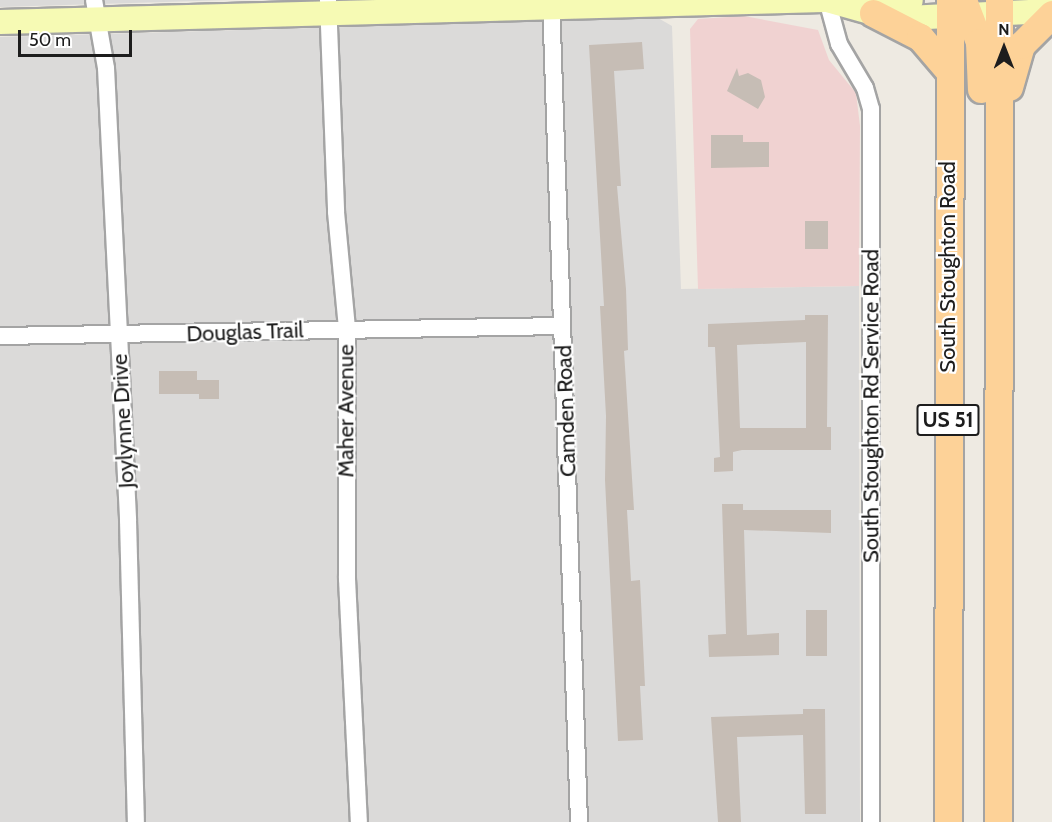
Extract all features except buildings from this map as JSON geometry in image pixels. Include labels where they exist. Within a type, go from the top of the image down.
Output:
[{"type":"main road","points":[[977,6],[982,116],[998,263]]},
{"type":"main road","name":"South Stoughton Road","points":[[948,822],[949,71],[977,6]]},
{"type":"main road","name":"US 51","points":[[977,6],[998,106],[998,822]]},
{"type":"main road","points":[[998,106],[1007,93],[1021,45],[1052,12]]},
{"type":"main road","points":[[873,13],[920,37],[949,71]]},
{"type":"street","points":[[0,22],[97,10],[826,0],[873,13],[977,6],[1052,12]]},
{"type":"street","name":"South Stoughton Rd Service Road","points":[[826,0],[839,44],[865,88],[871,109],[871,822]]},
{"type":"street","points":[[838,0],[867,5],[910,0]]},
{"type":"street","name":"Camden Road","points":[[551,3],[579,822]]},
{"type":"street","name":"Maher Avenue","points":[[328,6],[336,212],[347,329],[347,579],[359,822]]},
{"type":"street","name":"Joylynne Drive","points":[[97,10],[106,68],[128,520],[136,822]]},
{"type":"street","name":"Douglas Trail","points":[[0,336],[118,336],[347,329],[562,326]]},
{"type":"shaded area","points":[[0,0],[230,0],[0,7]]},
{"type":"shaded area","points":[[744,16],[818,30],[829,60],[856,93],[860,126],[859,286],[698,289],[690,29],[698,19]]},
{"type":"shaded area","points":[[658,18],[672,26],[681,289],[859,286],[860,822],[0,822],[0,37]]}]
